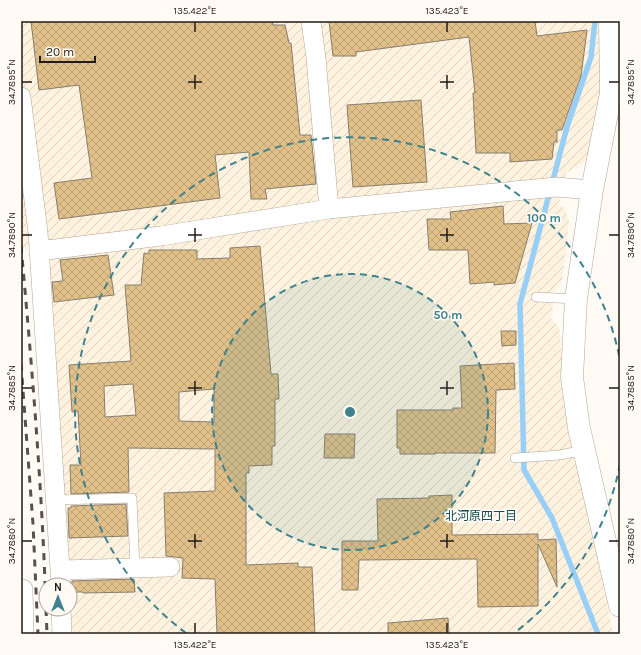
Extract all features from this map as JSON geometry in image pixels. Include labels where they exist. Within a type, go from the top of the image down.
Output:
[{"type":"street","points":[[311,21],[316,58],[329,209]]},
{"type":"street","points":[[610,21],[611,93],[592,190],[576,299],[572,377],[579,428],[620,606]]},
{"type":"street","points":[[21,97],[38,232],[61,577],[135,569],[170,567]]},
{"type":"street","points":[[39,251],[161,236],[329,209],[556,187],[592,190]]},
{"type":"street","points":[[23,589],[24,634]]},
{"type":"street","points":[[61,617],[62,634]]},
{"type":"lane","points":[[536,297],[576,299]]},
{"type":"lane","points":[[515,458],[560,455],[584,450]]},
{"type":"lane","points":[[55,500],[132,498],[135,569]]},
{"type":"shaded area","points":[[21,21],[604,21],[601,105],[587,160],[566,173],[559,203],[564,208],[569,221],[562,283],[555,290],[551,320],[558,325],[560,335],[566,396],[613,634],[67,634],[69,617],[78,617],[78,577],[69,577],[43,263],[21,246]]},
{"type":"building","points":[[31,21],[273,21],[273,25],[285,25],[289,43],[291,43],[300,135],[311,135],[316,184],[265,189],[267,199],[251,199],[249,152],[215,155],[220,198],[59,219],[54,183],[92,178],[79,85],[39,90]]},
{"type":"building","points":[[329,21],[535,21],[537,36],[587,30],[581,76],[562,130],[557,130],[557,142],[554,142],[552,159],[510,162],[510,153],[476,153],[473,93],[475,93],[469,37],[356,52],[356,56],[333,56]]},
{"type":"building","points":[[421,100],[427,182],[353,187],[347,105]]},
{"type":"building","points":[[503,206],[504,224],[532,223],[515,283],[494,285],[494,282],[470,284],[468,250],[429,250],[427,219],[451,219],[450,212]]},
{"type":"building","points":[[260,246],[271,374],[278,374],[279,399],[275,399],[275,446],[272,446],[272,465],[249,466],[249,473],[246,473],[246,565],[298,563],[298,567],[312,567],[315,634],[217,634],[215,579],[182,578],[183,558],[166,556],[164,493],[215,491],[215,449],[128,448],[129,492],[71,494],[70,465],[81,465],[78,411],[72,412],[69,365],[131,361],[125,285],[141,285],[144,253],[149,254],[149,250],[197,250],[197,259],[230,258],[230,248]],"holes":[[[133,384],[136,415],[105,417],[104,386]],[[214,389],[214,422],[179,421],[179,392]]]},
{"type":"building","points":[[108,255],[114,295],[54,302],[52,282],[63,281],[60,260]]},
{"type":"building","points":[[501,331],[516,331],[516,345],[502,346]]},
{"type":"building","points":[[514,363],[515,389],[496,390],[495,453],[400,454],[400,448],[397,448],[397,410],[453,410],[453,408],[462,408],[460,366]]},
{"type":"building","points":[[325,434],[355,434],[354,458],[324,458]]},
{"type":"building","points":[[452,495],[452,535],[538,534],[538,540],[556,539],[557,587],[538,544],[538,606],[478,607],[477,559],[359,560],[358,590],[342,590],[342,541],[378,541],[377,499],[429,498],[429,496]]},
{"type":"building","points":[[126,504],[128,536],[69,538],[68,508],[71,508],[71,506]]},
{"type":"building","points":[[134,579],[135,592],[83,593],[78,592],[78,581]]},
{"type":"building","points":[[448,618],[449,634],[388,634],[388,623]]},
{"type":"waterway","points":[[595,21],[591,57],[567,127],[520,304],[524,470],[552,518],[598,634]]},
{"type":"railway","points":[[21,246],[36,427],[45,577]]},
{"type":"railway","points":[[21,364],[33,524],[38,634]]},
{"type":"railway","points":[[46,617],[47,634]]},
{"type":"district","name":"北河原四丁目","points":[[481,516]]}]
